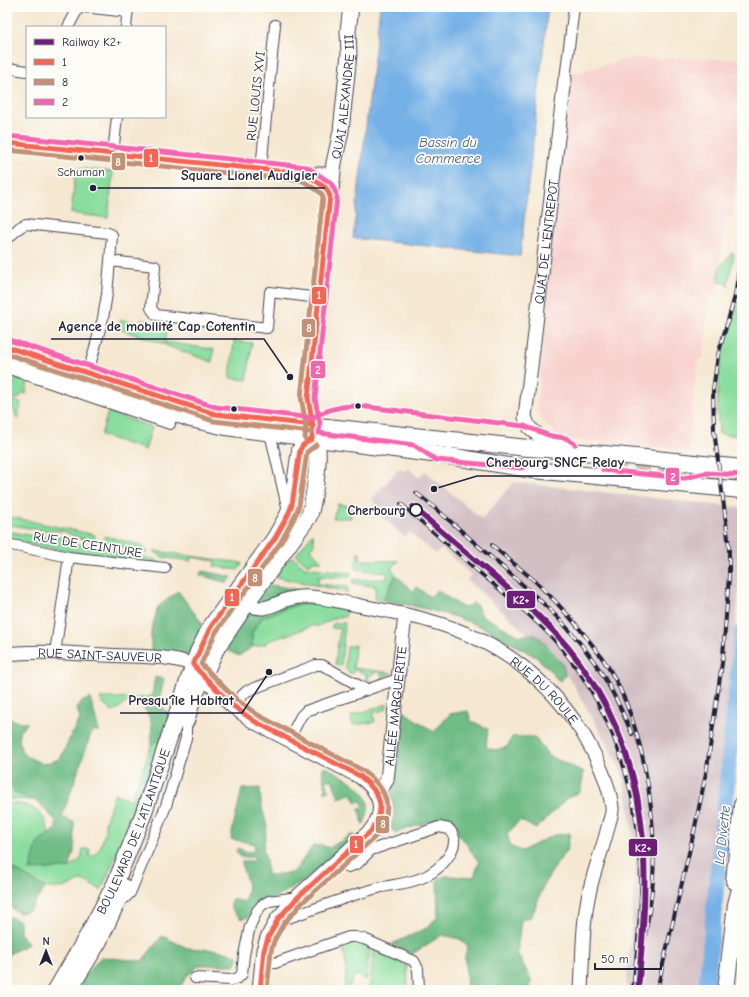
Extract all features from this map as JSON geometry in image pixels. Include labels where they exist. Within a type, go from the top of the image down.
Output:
[{"type":"main road","name":"QUAI ALEXANDRE III","points":[[313,432],[308,398],[334,158],[342,123],[349,54],[348,31],[351,7]]},
{"type":"main road","points":[[7,347],[215,414],[339,438],[532,470],[684,486],[742,490]]},
{"type":"main road","points":[[7,357],[191,420],[226,427],[270,433],[313,432]]},
{"type":"main road","points":[[198,671],[216,649],[246,603],[309,516],[312,506],[318,459],[318,448],[313,432]]},
{"type":"main road","points":[[198,671],[210,628],[274,538],[288,515],[292,505],[300,450],[313,432]]},
{"type":"main road","points":[[318,459],[324,446],[339,438],[571,450],[669,459],[742,468]]},
{"type":"main road","points":[[455,457],[469,455],[610,467],[537,456],[528,448]]},
{"type":"main road","points":[[684,486],[706,480],[742,482]]},
{"type":"main road","points":[[198,671],[232,705],[254,721],[369,782],[378,794],[380,802],[377,824],[298,897],[278,919],[268,938],[260,990]]},
{"type":"main road","name":"BOULEVARD DE L'ATLANTIQUE","points":[[70,990],[99,941],[113,912],[153,818],[186,719],[198,671]]},
{"type":"main road","name":"BOULEVARD DE L'ATLANTIQUE","points":[[56,990],[88,935],[115,884],[198,671]]},
{"type":"main road","points":[[736,904],[733,889],[742,805]]},
{"type":"main road","points":[[726,990],[736,904],[740,889],[742,869]]},
{"type":"street","points":[[69,26],[79,7]]},
{"type":"street","points":[[84,7],[128,9],[126,26]]},
{"type":"street","name":"QUAI DE L'ENTREPOT","points":[[571,450],[564,445],[545,442],[529,427],[525,417],[574,7]]},
{"type":"street","name":"RUE LOUIS XVI","points":[[261,169],[275,25]]},
{"type":"street","points":[[7,68],[26,71]]},
{"type":"street","points":[[113,154],[117,118]]},
{"type":"street","points":[[7,143],[306,174],[333,174]]},
{"type":"street","points":[[306,174],[326,188],[330,196]]},
{"type":"street","points":[[7,239],[20,227],[26,224],[108,233],[112,235],[107,294],[103,318],[88,373]]},
{"type":"street","points":[[110,261],[155,266],[151,308],[156,315],[267,328],[270,292],[319,298]]},
{"type":"street","points":[[7,368],[170,424]]},
{"type":"street","points":[[270,433],[288,515]]},
{"type":"street","name":"RUE DE CEINTURE","points":[[7,544],[69,557],[165,568]]},
{"type":"street","points":[[56,653],[69,557]]},
{"type":"street","name":"RUE DU ROULE","points":[[246,603],[254,608],[262,609],[289,599],[300,597],[318,598],[432,621],[489,644],[510,656],[526,668],[564,708],[590,745],[600,766],[612,809],[608,830],[590,890],[583,938],[581,990]]},
{"type":"street","name":"ALLÉE MARGUERITE","points":[[378,794],[387,780],[406,615]]},
{"type":"street","name":"RUE SAINT-SAUVEUR","points":[[7,654],[22,652],[173,658],[198,671]]},
{"type":"street","points":[[232,705],[247,691],[316,665],[322,665],[367,690]]},
{"type":"street","points":[[289,739],[301,716],[306,711],[392,680],[398,681]]},
{"type":"street","points":[[278,919],[288,918],[378,888],[402,884],[424,877],[435,871],[448,858],[454,840],[449,829],[439,827],[371,850],[352,867],[348,867],[339,860]]},
{"type":"street","points":[[195,978],[231,985],[242,974],[250,926],[257,911],[262,905],[269,901],[298,897]]},
{"type":"street","points":[[263,964],[274,963],[340,940],[355,937],[368,940],[414,961],[418,969],[419,990]]},
{"type":"shaded area","points":[[631,58],[742,59],[742,103],[732,218],[725,217],[717,294],[710,294],[703,359],[698,359],[688,450],[559,438],[536,412],[546,318],[542,317],[568,75]]},
{"type":"shaded area","points":[[399,468],[405,472],[408,468],[419,478],[425,471],[482,519],[514,482],[742,508],[742,557],[700,990],[626,990],[636,865],[633,834],[624,780],[616,760],[572,682],[533,639],[467,580],[471,575],[442,549],[436,554],[409,532],[405,537],[372,508],[376,503],[372,499]]},
{"type":"green space","points":[[76,168],[113,172],[108,218],[71,213]]},
{"type":"green space","points":[[732,253],[734,254],[728,283],[729,287],[725,282],[718,282],[719,268]]},
{"type":"green space","points":[[742,284],[742,436],[719,434],[717,401],[724,347]]},
{"type":"green space","points":[[121,320],[141,323],[141,320],[167,323],[166,339],[164,344],[117,328]]},
{"type":"green space","points":[[234,341],[252,343],[247,380],[230,378]]},
{"type":"green space","points":[[166,342],[214,350],[212,362],[165,345]]},
{"type":"green space","points":[[16,378],[28,380],[26,394],[22,393],[20,398],[16,398],[16,402],[21,403],[18,420],[8,395]]},
{"type":"green space","points":[[108,412],[152,427],[145,450],[101,435]]},
{"type":"green space","points":[[338,504],[351,506],[351,518],[333,518]]},
{"type":"green space","points":[[7,516],[95,535],[94,541],[79,538],[63,531],[40,530],[7,524]]},
{"type":"green space","points":[[7,531],[38,537],[59,537],[76,544],[157,560],[159,565],[71,552],[7,540]]},
{"type":"green space","points":[[313,533],[314,544],[310,549],[322,561],[311,561],[311,564],[307,564],[296,555]]},
{"type":"green space","points":[[105,536],[140,545],[149,553],[104,543]]},
{"type":"green space","points":[[154,551],[242,563],[238,570],[214,566],[215,561],[192,557],[191,561],[162,557]]},
{"type":"green space","points":[[358,553],[360,553],[360,560],[398,561],[391,569],[396,575],[383,600],[375,598],[376,586],[353,584],[353,580],[387,579],[387,573],[355,569]]},
{"type":"green space","points":[[293,557],[305,567],[351,573],[350,577],[318,577],[318,584],[348,587],[348,592],[276,577],[285,561]]},
{"type":"green space","points":[[202,571],[232,577],[227,583],[200,575]]},
{"type":"green space","points":[[396,575],[413,591],[417,587],[430,597],[437,590],[463,608],[472,603],[476,604],[482,616],[520,636],[533,634],[541,639],[563,665],[565,676],[561,681],[557,679],[536,657],[482,627],[453,616],[383,600]]},
{"type":"green space","points":[[266,584],[314,593],[308,603],[292,606],[263,617],[252,632],[252,647],[239,656],[225,649]]},
{"type":"green space","points":[[178,591],[202,623],[194,651],[184,656],[151,653],[151,631],[158,607]]},
{"type":"green space","points":[[308,603],[325,603],[347,608],[345,617],[337,617],[316,627],[315,625],[266,642],[266,644],[252,647],[252,632],[263,617],[292,606]]},
{"type":"green space","points":[[335,623],[345,623],[341,666],[335,664],[340,629],[332,628],[332,625]]},
{"type":"green space","points":[[355,645],[353,668],[379,671],[368,676],[370,681],[364,680],[367,675],[355,669],[352,674],[346,670],[347,647]]},
{"type":"green space","points":[[380,671],[392,673],[382,677]]},
{"type":"green space","points":[[155,677],[164,679],[159,702],[169,715],[160,745],[156,741],[151,746],[152,733],[150,718],[139,703],[140,698],[152,696]]},
{"type":"green space","points":[[90,698],[99,731],[92,731],[62,817],[74,822],[75,849],[69,868],[30,870],[37,844],[56,829],[56,821],[38,802],[15,793],[7,773],[7,719],[28,723],[19,732],[21,750],[26,756],[43,764],[60,759],[80,719],[77,709],[81,702]]},
{"type":"green space","points":[[100,698],[140,698],[139,703],[126,703],[116,711],[106,707]]},
{"type":"green space","points":[[387,704],[386,709],[373,714],[375,722],[353,725],[351,716]]},
{"type":"green space","points":[[400,709],[434,732],[450,714],[468,711],[471,721],[488,729],[486,747],[495,750],[507,747],[512,737],[534,737],[549,756],[584,772],[580,792],[567,798],[536,829],[520,820],[507,834],[511,847],[522,851],[554,835],[570,833],[567,849],[545,882],[532,916],[521,920],[517,953],[531,979],[530,990],[467,990],[465,956],[468,946],[460,939],[442,935],[412,954],[392,944],[427,928],[438,916],[437,880],[445,876],[474,877],[479,862],[468,845],[458,834],[456,822],[447,818],[436,819],[395,833],[391,829],[394,813],[391,794],[398,764],[397,726]]},
{"type":"green space","points":[[156,741],[160,745],[124,837],[101,890],[83,880],[63,888],[45,888],[7,865],[7,803],[23,805],[40,813],[47,826],[49,834],[37,844],[69,868],[81,859],[83,849],[90,849],[90,857],[95,854],[100,848],[105,833],[105,823],[115,793],[131,800],[151,746]]},
{"type":"green space","points":[[324,767],[353,783],[366,796],[368,814],[363,825],[359,809],[364,807],[361,801],[356,802],[352,793],[339,798],[332,779],[326,781],[329,791],[325,792],[322,768]]},
{"type":"green space","points":[[7,773],[15,793],[33,800],[7,799]]},
{"type":"green space","points":[[260,788],[261,804],[267,826],[263,850],[266,859],[267,875],[293,873],[314,845],[322,845],[329,848],[351,835],[355,835],[303,882],[276,897],[258,903],[248,917],[241,919],[231,908],[231,899],[244,902],[247,895],[248,885],[242,861],[255,861],[255,857],[240,857],[236,851],[238,848],[244,851],[254,852],[255,844],[231,839],[242,789]]},
{"type":"green space","points":[[7,865],[45,888],[30,910],[19,913],[7,905]]},
{"type":"green space","points":[[7,916],[20,921],[20,933],[28,944],[9,954],[7,957]]},
{"type":"green space","points":[[162,936],[187,948],[218,950],[239,956],[236,965],[200,965],[187,976],[178,990],[77,990],[80,981],[101,957],[142,961]]},
{"type":"green space","points":[[351,943],[360,944],[370,948],[366,981],[356,974],[347,990],[344,990],[346,962],[341,946]]},
{"type":"green space","points":[[374,950],[407,966],[408,990],[369,990]]},
{"type":"water","name":"Bassin du Commerce","points":[[380,7],[548,7],[520,256],[353,238]]},
{"type":"waterway","name":"La Divette","points":[[706,990],[742,633]]},
{"type":"tunnel","points":[[610,469],[742,480]]},
{"type":"railway","points":[[657,990],[695,827],[707,768],[723,656],[729,576],[729,547],[714,430],[713,390],[718,355],[735,296],[742,249]]},
{"type":"railway","points":[[416,493],[528,589],[568,629],[581,644],[604,677],[632,734]]},
{"type":"railway","points":[[401,504],[514,601],[547,632],[570,659],[590,688],[606,720],[620,753],[630,787],[640,858],[641,893],[633,990]]},
{"type":"railway","points":[[492,545],[536,582],[577,626],[600,655],[627,704],[644,763],[649,793],[654,853],[651,900],[642,958]]},
{"type":"rail line","name":"K2+","points":[[413,507],[492,574],[558,636],[574,655],[588,676],[616,726],[629,762],[638,799],[643,836],[644,911],[638,990]]},
{"type":"transit line","name":"2","points":[[8,136],[307,167],[331,183],[336,193]]},
{"type":"transit line","name":"1","points":[[7,143],[306,174],[326,188],[330,196],[308,398],[313,425],[312,439]]},
{"type":"transit line","name":"8","points":[[7,150],[303,181],[321,193],[323,197],[301,397],[306,425],[305,439]]},
{"type":"transit line","name":"2","points":[[337,197],[315,398],[320,424],[319,433],[414,445],[436,460],[522,468],[530,464]]},
{"type":"transit line","name":"2","points":[[9,340],[216,407],[314,418]]},
{"type":"transit line","name":"1","points":[[7,347],[215,414],[313,425]]},
{"type":"transit line","name":"8","points":[[7,354],[214,421],[312,432]]},
{"type":"transit line","name":"2","points":[[310,419],[333,409],[346,406],[359,406],[524,426],[551,436],[566,438],[575,444]]},
{"type":"transit line","name":"1","points":[[260,990],[264,950],[268,938],[278,919],[298,897],[371,831],[376,823],[380,808],[377,795],[367,782],[360,776],[254,721],[232,705],[193,665],[210,628],[275,538],[288,515],[292,505],[300,450],[303,445],[312,439]]},
{"type":"transit line","name":"8","points":[[267,990],[271,951],[274,941],[284,923],[303,902],[376,836],[386,817],[387,809],[386,800],[379,785],[364,771],[258,715],[237,700],[201,664],[216,632],[281,542],[294,518],[299,506],[307,452],[316,445]]},
{"type":"transit line","name":"2","points":[[603,470],[684,478],[706,473],[742,475]]},
{"type":"place","name":"Schuman","points":[[81,158]]},
{"type":"place","name":"Square Lionel Audigier","points":[[93,188]]},
{"type":"place","name":"Agence de mobilité Cap Cotentin","points":[[290,377]]},
{"type":"place","name":"Cherbourg SNCF Relay","points":[[434,489]]},
{"type":"place","name":"Cherbourg","points":[[416,510]]},
{"type":"place","name":"Presqu'île Habitat","points":[[269,672]]}]
